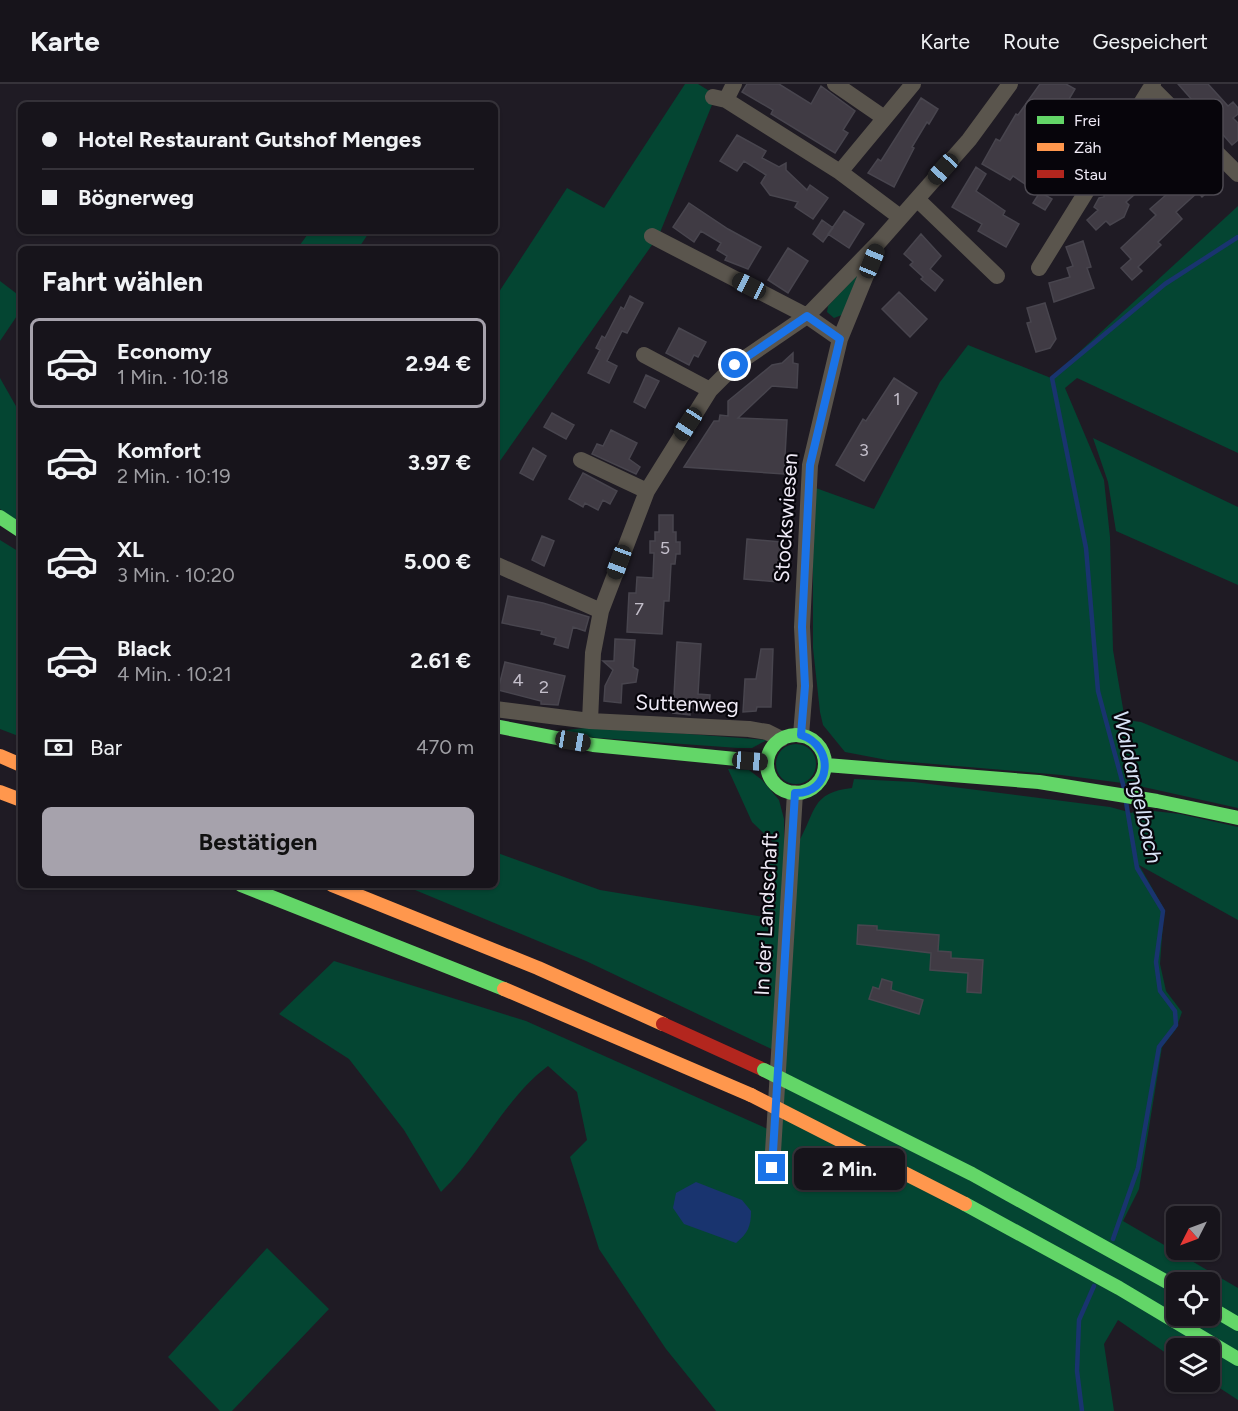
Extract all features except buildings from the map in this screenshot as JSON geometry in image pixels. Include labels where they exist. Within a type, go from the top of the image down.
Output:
[{"type":"main road","points":[[0,517],[18,529]]},
{"type":"main road","points":[[498,727],[593,745],[767,762]]},
{"type":"main road","points":[[801,735],[809,738],[821,749],[825,765],[819,783],[811,790],[795,793],[782,789],[774,783],[769,774],[767,762],[774,736],[801,735]]},
{"type":"main road","points":[[0,756],[18,764]]},
{"type":"main road","points":[[825,765],[924,771],[1084,789],[1238,818]]},
{"type":"main road","points":[[0,792],[18,799]]},
{"type":"main road","points":[[249,888],[459,969],[751,1095],[908,1172],[1030,1238],[1238,1359]]},
{"type":"main road","points":[[339,888],[538,968],[764,1070],[923,1147],[1166,1281]]},
{"type":"main road","points":[[1220,1313],[1238,1324]]},
{"type":"street","points":[[734,84],[719,99],[840,172],[900,217]]},
{"type":"street","points":[[835,84],[883,117]]},
{"type":"street","points":[[840,172],[883,117],[913,84]]},
{"type":"street","points":[[590,721],[593,653],[601,611],[647,491],[710,390],[735,365],[807,316],[879,242],[969,140],[1010,84]]},
{"type":"street","points":[[1143,99],[1152,85],[1166,99]]},
{"type":"street","points":[[1223,158],[1238,174]]},
{"type":"street","points":[[1039,268],[1084,195]]},
{"type":"street","points":[[917,199],[997,276]]},
{"type":"street","points":[[652,236],[807,316],[840,339]]},
{"type":"street","name":"Stockswiesen","points":[[801,735],[805,686],[802,627],[810,465],[840,339],[879,242]]},
{"type":"street","points":[[644,355],[710,390]]},
{"type":"street","points":[[581,460],[647,491]]},
{"type":"street","points":[[498,565],[601,611]]},
{"type":"street","name":"Suttenweg","points":[[498,710],[590,721],[774,736]]},
{"type":"street","name":"In der Landschaft","points":[[772,1168],[795,793]]},
{"type":"green space","points":[[685,84],[698,84],[716,95],[659,235],[498,464],[498,293],[567,188],[604,208]]},
{"type":"green space","points":[[1238,206],[1238,453],[1077,378],[1065,388],[1104,480],[1110,537],[1113,650],[1125,720],[1141,722],[1238,762],[1238,808],[1130,784],[1061,775],[887,760],[845,752],[823,725],[820,712],[813,648],[813,487],[874,509],[940,382],[968,345],[1051,378]]},
{"type":"green space","points":[[308,234],[368,234],[360,246],[299,246]]},
{"type":"green space","points":[[858,274],[842,315],[834,318],[827,312],[828,306]]},
{"type":"green space","points":[[0,281],[18,295],[18,314],[0,341]]},
{"type":"green space","points":[[0,378],[18,410],[18,521],[0,509]]},
{"type":"green space","points":[[1093,438],[1238,507],[1238,585],[1116,531],[1108,482]]},
{"type":"green space","points":[[0,540],[18,551],[18,736],[0,729]]},
{"type":"green space","points":[[596,727],[767,740],[752,748],[738,748],[572,736],[566,730]]},
{"type":"green space","points":[[796,744],[810,750],[816,764],[810,778],[796,784],[782,778],[776,764],[782,750]]},
{"type":"green space","points":[[728,769],[749,770],[762,780],[779,800],[784,819],[784,843],[799,841],[816,805],[829,794],[852,788],[854,779],[914,782],[1110,807],[1132,813],[1136,809],[1180,814],[1238,827],[1238,920],[1139,865],[1164,909],[1160,964],[1166,991],[1182,1012],[1176,1029],[1162,1047],[1139,1189],[1123,1221],[1166,1246],[1166,1260],[1190,1260],[1211,1272],[1166,1272],[1166,1326],[1220,1326],[1220,1278],[1238,1288],[1238,1400],[1220,1388],[1220,1338],[1166,1338],[1166,1353],[1118,1320],[1104,1344],[1114,1411],[716,1411],[666,1349],[599,1249],[570,1157],[587,1140],[577,1092],[548,1066],[518,1094],[468,1161],[441,1192],[404,1130],[349,1059],[279,1014],[334,961],[526,1021],[779,1134],[786,1056],[586,961],[410,888],[498,888],[498,853],[600,890],[764,917],[772,841],[752,822]]},
{"type":"green space","points":[[267,1248],[329,1309],[232,1411],[220,1411],[168,1357]]},
{"type":"water","points":[[696,1182],[742,1200],[751,1211],[748,1229],[736,1243],[684,1224],[673,1208],[676,1193]]},
{"type":"waterway","name":"Waldangelbach","points":[[1124,788],[1098,691],[1086,548],[1052,378],[1165,284],[1238,237]]},
{"type":"waterway","name":"Waldangelbach","points":[[1113,1239],[1138,1168],[1159,1047],[1176,1025],[1175,1011],[1160,991],[1156,962],[1163,911],[1137,868],[1126,802]]},
{"type":"waterway","name":"Waldangelbach","points":[[1082,1411],[1077,1371],[1079,1320],[1094,1286]]},
{"type":"traffic: fast","points":[[0,517],[18,529]]},
{"type":"traffic: fast","points":[[498,727],[593,745],[767,762]]},
{"type":"traffic: fast","points":[[790,735],[802,735],[817,743],[825,758],[825,764],[825,770],[817,785],[802,793],[790,793],[775,785],[767,770],[767,758],[775,743],[790,735]]},
{"type":"traffic: fast","points":[[826,765],[1039,782],[1157,801],[1238,818]]},
{"type":"traffic: fast","points":[[249,888],[504,989]]},
{"type":"traffic: fast","points":[[764,1070],[972,1174],[1166,1281]]},
{"type":"traffic: fast","points":[[965,1204],[1119,1288],[1238,1359]]},
{"type":"traffic: fast","points":[[1220,1313],[1238,1324]]},
{"type":"traffic: slow","points":[[0,756],[18,764]]},
{"type":"traffic: slow","points":[[0,792],[18,799]]},
{"type":"traffic: slow","points":[[339,888],[538,968],[663,1024]]},
{"type":"traffic: slow","points":[[504,989],[751,1095]]},
{"type":"traffic: slow","points":[[751,1095],[965,1204]]},
{"type":"traffic: jam","points":[[663,1024],[764,1070]]},
{"type":"route","points":[[735,365],[807,316],[840,339],[810,465],[802,627],[805,686],[801,735],[816,742],[824,756],[825,765],[824,775],[819,783],[811,790],[795,793],[772,1168]]}]
